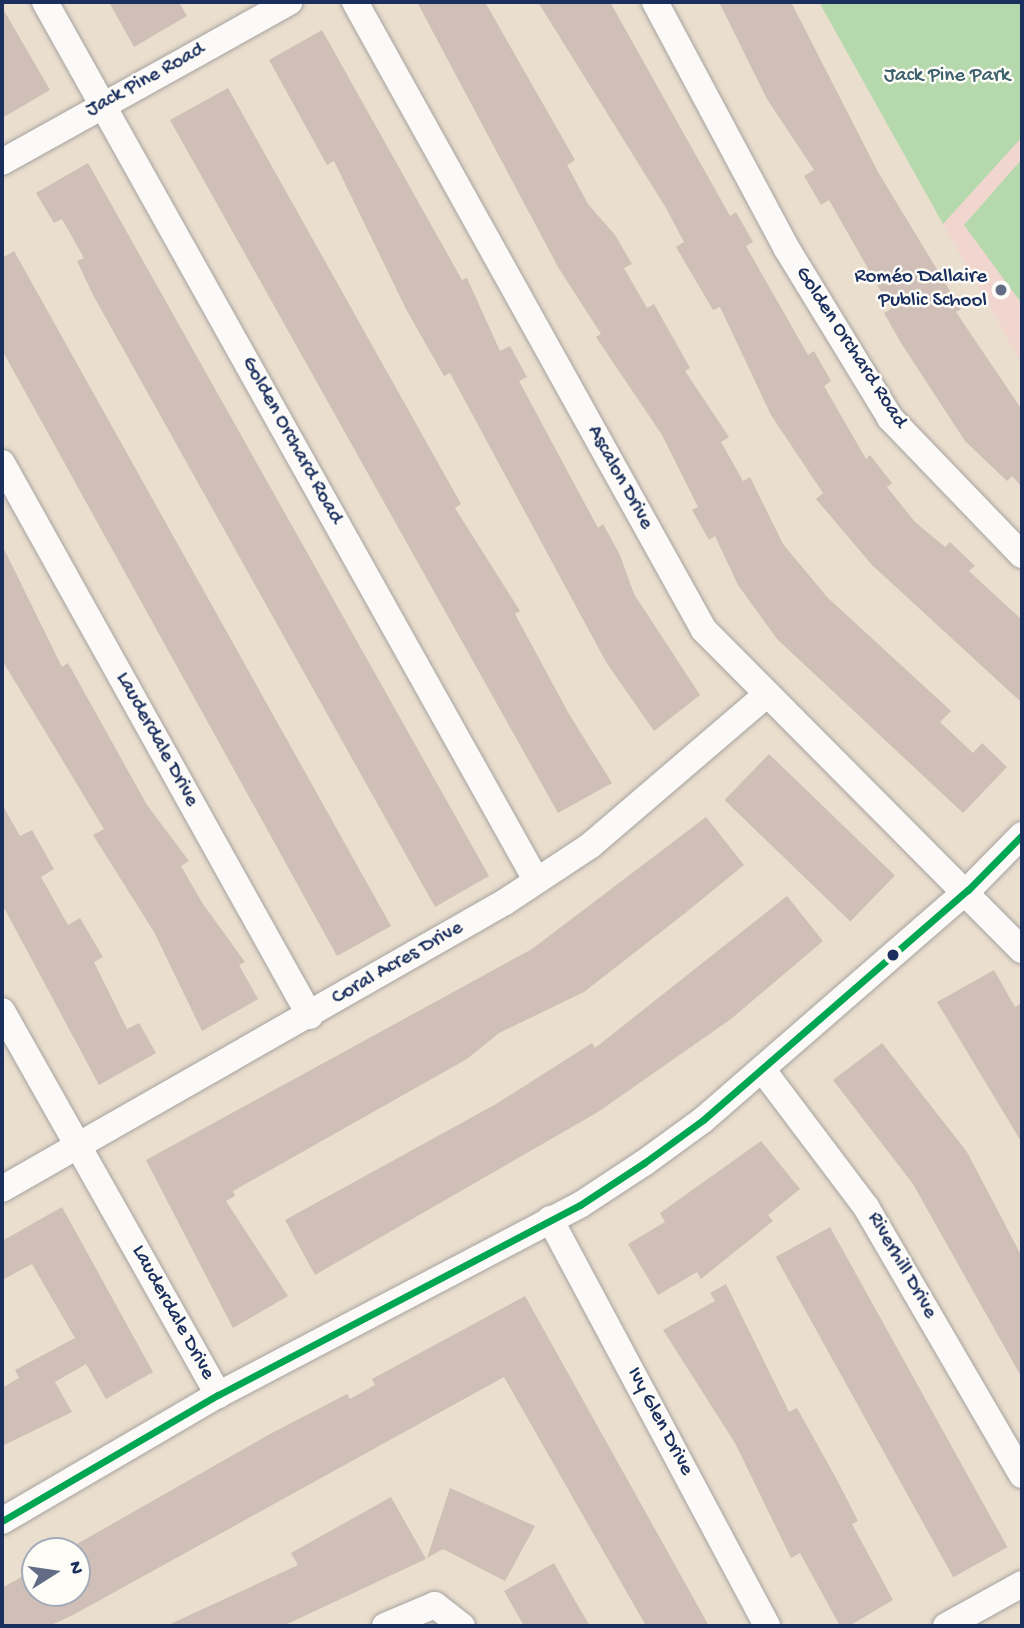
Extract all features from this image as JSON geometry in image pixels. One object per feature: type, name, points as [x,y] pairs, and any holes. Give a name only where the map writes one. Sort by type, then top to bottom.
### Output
[{"type":"street","name":"Golden Orchard Road","points":[[45,2],[536,880]]},
{"type":"street","name":"Jack Pine Road","points":[[2,162],[290,2]]},
{"type":"street","name":"Ascalon Drive","points":[[355,2],[704,630],[765,696],[968,890],[1022,950]]},
{"type":"street","name":"Golden Orchard Road","points":[[655,2],[787,249],[891,418],[1022,555]]},
{"type":"street","name":"Lauderdale Drive","points":[[2,463],[310,1016]]},
{"type":"street","name":"Coral Acres Drive","points":[[2,1189],[310,1016],[591,845],[765,696]]},
{"type":"street","points":[[2,1521],[218,1395],[550,1219],[643,1163],[762,1069],[968,890],[1022,835]]},
{"type":"street","name":"Lauderdale Drive","points":[[2,1011],[218,1395]]},
{"type":"street","name":"Riverhill Drive","points":[[762,1069],[866,1207],[1022,1475]]},
{"type":"street","name":"Ivy Glen Drive","points":[[550,1219],[767,1626]]},
{"type":"street","points":[[947,1626],[1022,1584]]},
{"type":"street","points":[[385,1626],[435,1605],[462,1626]]},
{"type":"shaded area","name":"Roméo Dallaire Public School","points":[[1022,137],[1022,364],[943,224]]},
{"type":"green space","name":"Jack Pine Park","points":[[819,2],[1022,2],[1022,137],[943,224]]},
{"type":"green space","points":[[1022,159],[1022,304],[964,225]]},
{"type":"building","points":[[109,2],[179,2],[187,16],[134,47]]},
{"type":"building","points":[[417,2],[485,2],[575,160],[567,165],[588,204],[615,235],[632,264],[624,268],[647,308],[654,304],[690,368],[685,371],[729,437],[721,442],[743,481],[750,477],[783,544],[827,597],[951,711],[940,722],[973,753],[982,743],[1007,767],[963,813],[777,639],[738,585],[715,536],[709,540],[692,510],[698,507],[662,435],[596,337],[601,334],[558,267]]},
{"type":"building","points":[[538,2],[610,2],[730,216],[736,212],[753,242],[746,246],[808,355],[814,351],[831,381],[824,386],[866,459],[870,455],[892,483],[887,487],[915,522],[945,547],[950,542],[975,566],[969,571],[1022,620],[1022,703],[872,565],[816,499],[823,493],[771,415],[720,307],[713,310],[676,247],[684,242],[666,208]]},
{"type":"building","points":[[719,2],[791,2],[878,172],[961,309],[956,312],[1022,410],[1022,487],[1012,476],[1007,481],[965,441],[901,343],[884,313],[891,309],[829,200],[821,205],[804,176],[814,170],[767,99]]},
{"type":"building","points":[[2,7],[50,90],[2,118]]},
{"type":"building","points":[[322,30],[462,280],[467,278],[500,351],[510,346],[527,377],[519,381],[598,528],[603,524],[620,555],[634,594],[700,695],[654,731],[606,662],[450,373],[444,376],[407,311],[334,161],[327,165],[269,60]]},
{"type":"building","points":[[228,88],[461,504],[455,508],[520,611],[515,614],[569,714],[612,783],[558,813],[170,120]]},
{"type":"building","points":[[88,163],[489,876],[435,907],[93,295],[77,261],[84,258],[62,219],[54,223],[36,193]]},
{"type":"building","points":[[14,251],[391,926],[337,956],[2,350],[2,258]]},
{"type":"building","points":[[2,545],[62,667],[68,663],[147,805],[189,861],[181,866],[203,904],[245,962],[239,965],[258,999],[202,1031],[154,932],[93,835],[104,829],[2,660]]},
{"type":"building","points":[[769,754],[895,876],[850,922],[725,800]]},
{"type":"building","points":[[2,804],[20,836],[32,830],[54,869],[41,877],[68,925],[80,918],[103,957],[94,962],[127,1029],[139,1023],[156,1053],[99,1085],[2,904]]},
{"type":"building","points":[[706,817],[744,865],[684,914],[584,992],[499,1033],[467,1059],[233,1191],[235,1196],[226,1201],[288,1296],[233,1328],[146,1160],[532,949]]},
{"type":"building","points":[[787,896],[823,941],[731,1019],[598,1112],[315,1275],[285,1220],[496,1104],[592,1043],[595,1048]]},
{"type":"building","points":[[994,970],[1015,1007],[1022,1003],[1022,1143],[937,1002]]},
{"type":"building","points":[[882,1043],[967,1152],[1022,1257],[1022,1378],[913,1184],[833,1080]]},
{"type":"building","points":[[761,1141],[800,1189],[768,1215],[773,1221],[701,1279],[697,1272],[658,1295],[628,1244],[665,1222],[660,1213]]},
{"type":"building","points":[[62,1207],[153,1372],[106,1399],[86,1364],[55,1382],[72,1412],[2,1446],[2,1388],[19,1378],[15,1370],[75,1338],[32,1264],[2,1280],[2,1241]]},
{"type":"building","points":[[830,1227],[1007,1547],[953,1577],[776,1257]]},
{"type":"building","points":[[726,1284],[789,1412],[797,1408],[837,1480],[858,1521],[852,1524],[893,1600],[849,1626],[840,1626],[800,1553],[791,1558],[735,1443],[663,1330],[715,1301],[710,1293]]},
{"type":"building","points":[[525,1296],[709,1626],[646,1626],[504,1377],[91,1605],[89,1537],[270,1434],[347,1394],[350,1399],[375,1385],[372,1379]]},
{"type":"building","points":[[450,1488],[535,1526],[505,1581],[443,1549],[427,1558]]},
{"type":"building","points":[[391,1497],[426,1559],[283,1626],[166,1626],[298,1565],[291,1553]]},
{"type":"building","points":[[554,1563],[590,1626],[524,1626],[504,1591]]},
{"type":"building","points":[[21,1577],[21,1607],[87,1607],[49,1626],[2,1626],[2,1588]]},
{"type":"transit line","points":[[2,1521],[218,1395],[580,1205],[644,1163],[703,1120],[968,890],[1022,835]]},
{"type":"place","name":"Roméo Dallaire Public School","points":[[1001,290]]}]
